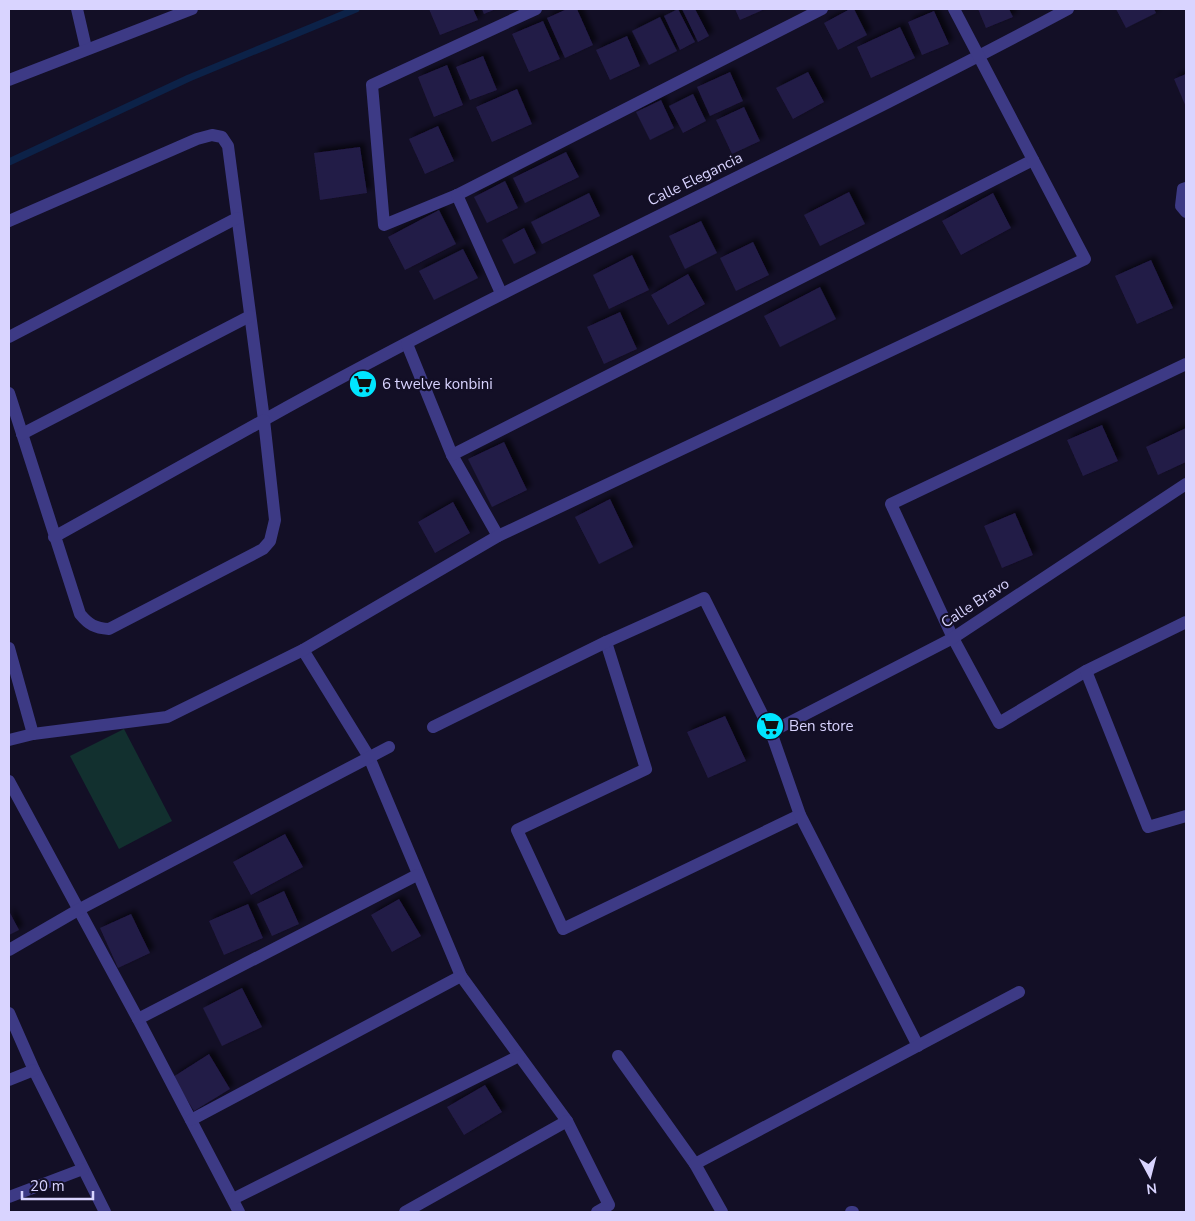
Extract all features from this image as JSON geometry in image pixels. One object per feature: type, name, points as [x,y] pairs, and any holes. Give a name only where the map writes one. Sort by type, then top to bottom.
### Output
[{"type":"street","points":[[78,9],[86,48]]},
{"type":"street","points":[[9,80],[86,48],[192,9]]},
{"type":"street","points":[[536,9],[372,86],[384,225],[457,195],[822,9]]},
{"type":"street","points":[[9,740],[33,734],[167,717],[303,650],[498,536],[1085,259],[954,9]]},
{"type":"street","name":"Calle Elegancia","points":[[54,537],[337,379],[407,344],[501,292],[979,57],[1068,9]]},
{"type":"street","points":[[9,221],[197,138],[212,135],[222,138],[228,146],[264,420],[275,520],[270,541],[263,549],[109,629],[97,628],[87,623],[80,614],[9,393]]},
{"type":"street","points":[[452,455],[1033,160]]},
{"type":"street","points":[[1186,188],[1183,189],[1181,206],[1186,212]]},
{"type":"street","points":[[457,195],[501,292]]},
{"type":"street","points":[[9,337],[237,218]]},
{"type":"street","points":[[22,434],[250,316]]},
{"type":"street","points":[[407,344],[452,455],[498,536]]},
{"type":"street","points":[[1186,364],[891,504],[953,638],[999,723],[1086,671],[1186,622]]},
{"type":"street","name":"Calle Bravo","points":[[771,732],[953,638],[1186,484]]},
{"type":"street","points":[[433,727],[606,642],[704,598],[771,732],[800,815],[918,1046]]},
{"type":"street","points":[[606,642],[646,769],[517,830],[563,929],[800,815]]},
{"type":"street","points":[[9,648],[33,734]]},
{"type":"street","points":[[303,650],[369,757],[461,976],[567,1121],[609,1205],[597,1212]]},
{"type":"street","points":[[1086,671],[1148,827],[1186,816]]},
{"type":"street","points":[[9,950],[78,910],[388,747]]},
{"type":"street","points":[[9,781],[138,1019],[239,1212]]},
{"type":"street","points":[[138,1019],[417,875]]},
{"type":"street","points":[[191,1120],[461,976]]},
{"type":"street","points":[[695,1164],[1019,992]]},
{"type":"street","points":[[9,1013],[34,1070],[105,1212]]},
{"type":"street","points":[[233,1199],[519,1056]]},
{"type":"street","points":[[618,1056],[695,1164],[722,1212]]},
{"type":"street","points":[[9,1080],[34,1070]]},
{"type":"street","points":[[405,1212],[567,1121]]},
{"type":"street","points":[[9,1197],[83,1169]]},
{"type":"green space","points":[[124,729],[172,821],[119,849],[70,756]]},
{"type":"building","points":[[429,9],[473,9],[478,20],[440,35]]},
{"type":"building","points":[[482,9],[496,9],[484,14]]},
{"type":"building","points":[[567,9],[577,9],[593,45],[565,58],[547,18]]},
{"type":"building","points":[[678,9],[695,42],[680,50],[664,16]]},
{"type":"building","points":[[682,9],[695,9],[709,36],[698,42]]},
{"type":"building","points":[[735,9],[765,9],[740,20]]},
{"type":"building","points":[[850,9],[854,9],[867,35],[838,50],[824,23]]},
{"type":"building","points":[[978,9],[1009,9],[1013,17],[986,28]]},
{"type":"building","points":[[1116,9],[1154,9],[1156,13],[1126,28]]},
{"type":"building","points":[[934,11],[949,44],[922,55],[908,22]]},
{"type":"building","points":[[660,17],[677,51],[649,65],[632,31]]},
{"type":"building","points":[[543,21],[560,59],[529,72],[512,34]]},
{"type":"building","points":[[900,27],[915,58],[871,78],[857,47]]},
{"type":"building","points":[[627,36],[640,66],[610,80],[596,50]]},
{"type":"building","points":[[483,56],[497,90],[470,100],[456,67]]},
{"type":"building","points":[[447,65],[463,105],[434,117],[418,77]]},
{"type":"building","points":[[730,72],[743,101],[710,116],[697,87]]},
{"type":"building","points":[[808,72],[824,102],[793,119],[776,88]]},
{"type":"building","points":[[1186,74],[1186,107],[1174,79]]},
{"type":"building","points":[[517,89],[532,124],[492,142],[476,107]]},
{"type":"building","points":[[693,94],[706,121],[683,133],[669,106]]},
{"type":"building","points":[[661,100],[674,128],[650,140],[636,112]]},
{"type":"building","points":[[744,107],[760,141],[732,154],[716,120]]},
{"type":"building","points":[[438,126],[454,161],[425,174],[409,139]]},
{"type":"building","points":[[360,147],[367,193],[320,200],[314,153]]},
{"type":"building","points":[[566,152],[579,177],[525,203],[513,178]]},
{"type":"building","points":[[505,181],[518,208],[487,223],[474,197]]},
{"type":"building","points":[[849,192],[865,224],[820,246],[804,215]]},
{"type":"building","points":[[589,193],[600,216],[542,244],[531,222]]},
{"type":"building","points":[[993,193],[1011,228],[961,255],[942,221]]},
{"type":"building","points":[[439,210],[456,244],[405,270],[388,237]]},
{"type":"building","points":[[701,221],[717,253],[685,269],[669,236]]},
{"type":"building","points":[[524,228],[536,253],[514,264],[502,240]]},
{"type":"building","points":[[753,242],[769,275],[736,291],[720,258]]},
{"type":"building","points":[[463,249],[478,278],[434,300],[419,271]]},
{"type":"building","points":[[632,255],[649,290],[609,309],[593,275]]},
{"type":"building","points":[[1151,260],[1173,308],[1137,324],[1115,276]]},
{"type":"building","points":[[688,274],[705,304],[668,325],[651,295]]},
{"type":"building","points":[[820,287],[836,319],[780,347],[764,316]]},
{"type":"building","points":[[620,312],[637,349],[604,364],[587,327]]},
{"type":"building","points":[[1102,425],[1118,461],[1083,476],[1067,440]]},
{"type":"building","points":[[1186,428],[1186,462],[1158,475],[1146,447]]},
{"type":"building","points":[[504,442],[527,490],[492,507],[468,459]]},
{"type":"building","points":[[610,499],[633,547],[599,564],[575,517]]},
{"type":"building","points":[[453,502],[470,533],[435,553],[418,522]]},
{"type":"building","points":[[1015,513],[1033,555],[1002,568],[984,526]]},
{"type":"building","points":[[725,716],[746,761],[708,778],[687,732]]},
{"type":"building","points":[[285,834],[303,867],[251,895],[233,862]]},
{"type":"building","points":[[284,891],[299,924],[272,936],[257,904]]},
{"type":"building","points":[[399,899],[421,936],[392,952],[371,915]]},
{"type":"building","points":[[248,904],[263,938],[224,955],[209,921]]},
{"type":"building","points":[[9,911],[19,930],[9,935]]},
{"type":"building","points":[[131,914],[150,953],[118,968],[100,928]]},
{"type":"building","points":[[242,988],[262,1027],[222,1046],[203,1008]]},
{"type":"building","points":[[209,1054],[230,1089],[194,1111],[173,1077]]},
{"type":"building","points":[[485,1085],[502,1112],[464,1135],[447,1107]]},
{"type":"waterway","points":[[9,162],[189,78],[356,9]]},
{"type":"place","name":"6 twelve konbini","points":[[363,384]]},
{"type":"place","name":"Ben store","points":[[770,726]]}]
